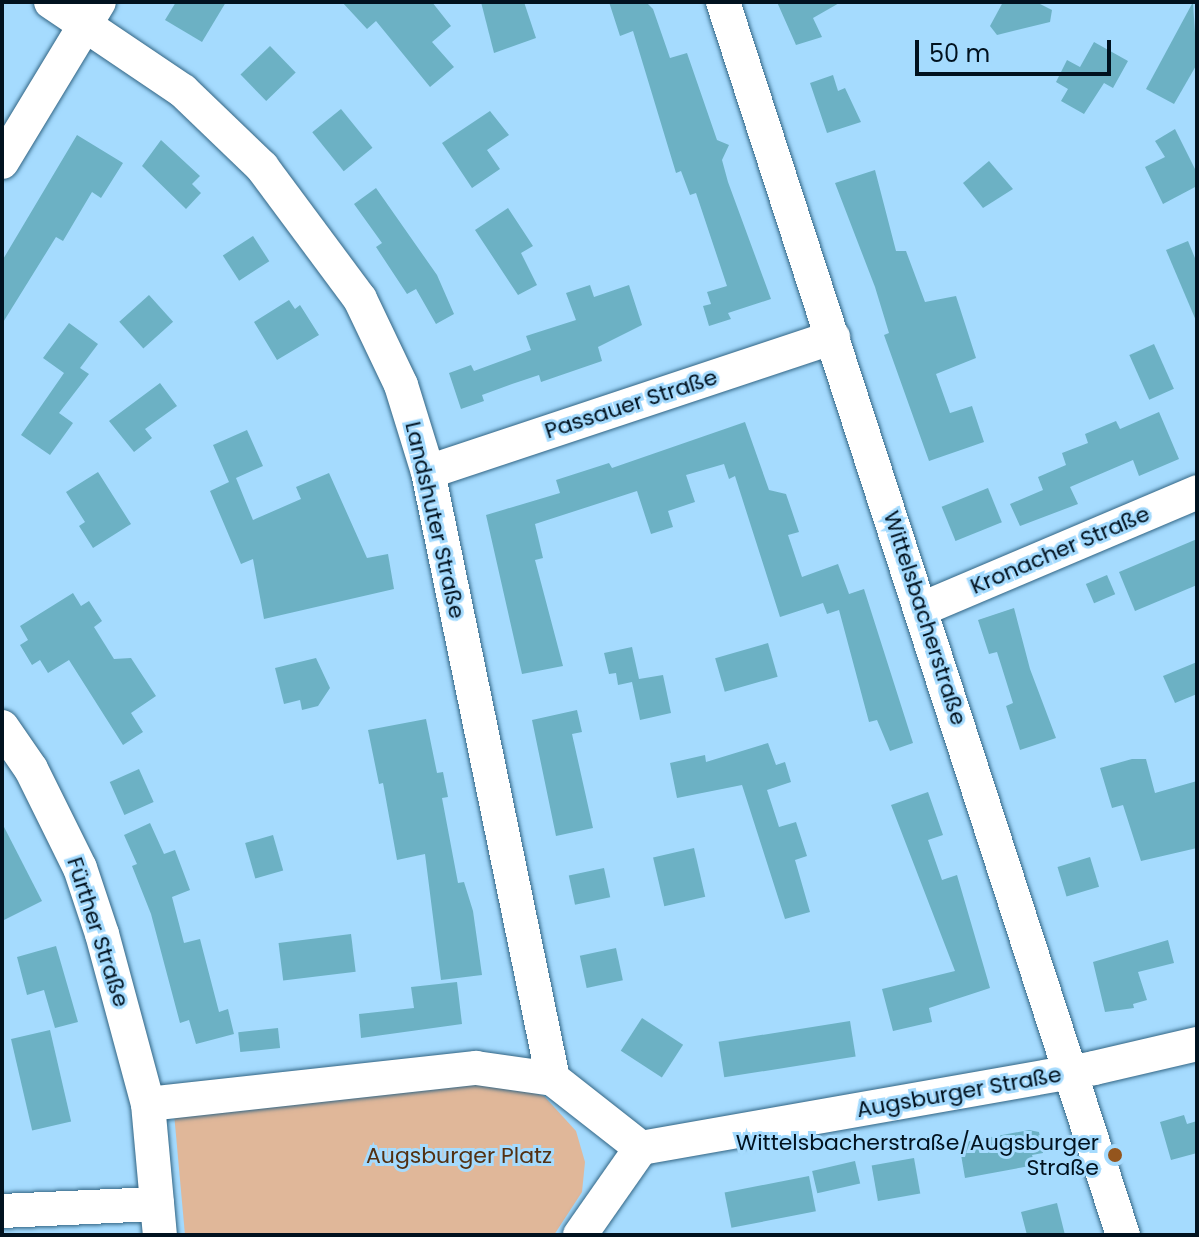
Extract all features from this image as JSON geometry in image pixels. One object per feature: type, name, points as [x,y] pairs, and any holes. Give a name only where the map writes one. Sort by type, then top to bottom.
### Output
[{"type":"street","name":"Landshuter Straße","points":[[51,2],[92,13],[183,91],[262,167],[309,224],[360,299],[401,385],[428,472],[553,1079]]},
{"type":"street","name":"Wittelsbacherstraße","points":[[723,2],[1073,1072],[1123,1235]]},
{"type":"street","points":[[2,162],[92,13]]},
{"type":"street","name":"Passauer Straße","points":[[428,472],[833,337]]},
{"type":"street","name":"Kronacher Straße","points":[[922,609],[1197,492]]},
{"type":"street","name":"Fürther Straße","points":[[2,727],[31,769],[80,868],[122,1001],[148,1104]]},
{"type":"street","name":"Augsburger Straße","points":[[641,1148],[1073,1072],[1197,1044]]},
{"type":"street","points":[[2,1211],[158,1220],[148,1104],[476,1068],[553,1079],[641,1148],[580,1235]]},
{"type":"green space","name":"Augsburger Platz","points":[[475,1075],[544,1096],[576,1131],[585,1162],[582,1192],[554,1235],[185,1235],[174,1113]]},
{"type":"building","points":[[176,2],[226,2],[202,42],[165,20]]},
{"type":"building","points":[[342,2],[432,2],[451,26],[432,42],[454,67],[430,87],[376,21],[367,29]]},
{"type":"building","points":[[481,2],[524,2],[536,38],[494,53]]},
{"type":"building","points":[[609,2],[646,2],[653,9],[670,58],[687,53],[717,140],[729,145],[722,160],[728,182],[771,299],[728,313],[731,319],[709,326],[703,306],[711,304],[707,292],[727,286],[696,193],[690,195],[681,171],[676,173],[633,31],[620,36]]},
{"type":"building","points":[[777,2],[841,2],[813,18],[822,37],[796,45]]},
{"type":"building","points":[[1003,2],[1036,2],[1052,10],[1050,22],[997,35],[990,26]]},
{"type":"building","points":[[1193,2],[1197,64],[1174,104],[1146,89]]},
{"type":"building","points":[[1094,42],[1128,61],[1113,88],[1104,83],[1084,114],[1061,101],[1068,89],[1056,82],[1067,60],[1080,67]]},
{"type":"building","points":[[270,46],[296,73],[266,101],[241,74]]},
{"type":"building","points":[[833,75],[838,91],[845,88],[861,122],[827,133],[810,83]]},
{"type":"building","points":[[341,109],[372,148],[344,171],[312,132]]},
{"type":"building","points":[[490,111],[509,135],[487,150],[500,169],[472,188],[442,143]]},
{"type":"building","points":[[1175,129],[1197,173],[1197,186],[1163,204],[1145,167],[1165,157],[1155,141]]},
{"type":"building","points":[[77,135],[123,163],[101,198],[92,192],[63,241],[56,237],[2,324],[2,261]]},
{"type":"building","points":[[161,140],[200,176],[192,184],[201,193],[186,209],[142,166]]},
{"type":"building","points":[[989,161],[1013,189],[983,208],[963,183]]},
{"type":"building","points":[[875,170],[896,251],[906,251],[925,302],[956,296],[976,358],[936,374],[950,413],[972,406],[984,442],[929,461],[884,335],[889,333],[875,287],[835,183]]},
{"type":"building","points":[[376,188],[437,275],[454,314],[436,324],[416,289],[407,294],[376,247],[382,243],[354,204]]},
{"type":"building","points":[[508,208],[533,246],[521,253],[537,285],[518,295],[475,230]]},
{"type":"building","points":[[253,236],[269,261],[239,281],[223,256]]},
{"type":"building","points":[[1188,241],[1197,263],[1197,323],[1166,250]]},
{"type":"building","points":[[590,285],[594,297],[629,285],[642,325],[598,347],[602,361],[541,382],[539,375],[512,384],[482,395],[484,401],[461,409],[449,373],[471,365],[474,371],[531,350],[526,336],[576,320],[566,293]]},
{"type":"building","points":[[149,295],[173,322],[143,349],[119,322]]},
{"type":"building","points":[[289,300],[295,309],[300,305],[319,335],[277,360],[254,322]]},
{"type":"building","points":[[69,323],[98,344],[80,368],[89,374],[59,413],[73,423],[50,455],[21,435],[64,373],[43,358]]},
{"type":"building","points":[[1154,344],[1174,389],[1149,400],[1129,355]]},
{"type":"building","points":[[160,383],[177,406],[145,429],[152,438],[134,452],[109,421]]},
{"type":"building","points":[[1159,412],[1179,459],[1139,476],[1133,460],[1070,487],[1078,504],[1020,526],[1010,504],[1043,490],[1038,477],[1066,465],[1062,453],[1088,443],[1085,434],[1116,421],[1120,429]]},
{"type":"building","points":[[745,422],[769,490],[786,494],[799,532],[788,535],[802,577],[838,564],[849,594],[864,589],[913,743],[890,751],[877,720],[869,722],[839,610],[827,614],[823,603],[780,617],[735,476],[729,479],[724,464],[686,475],[695,502],[668,511],[673,527],[651,534],[637,491],[535,524],[543,558],[535,560],[563,666],[522,674],[486,515],[560,493],[556,480],[609,463],[612,468]]},
{"type":"building","points":[[247,430],[263,466],[236,478],[253,520],[301,499],[296,487],[329,473],[367,558],[388,554],[394,589],[264,619],[253,559],[241,564],[210,491],[229,482],[213,445]]},
{"type":"building","points":[[98,472],[131,524],[93,548],[79,526],[85,522],[66,492]]},
{"type":"building","points":[[988,488],[1002,522],[956,541],[942,507]]},
{"type":"building","points":[[1197,539],[1197,585],[1135,611],[1119,572]]},
{"type":"building","points":[[1107,575],[1115,594],[1094,603],[1086,584]]},
{"type":"building","points":[[73,593],[81,606],[89,601],[102,621],[94,627],[114,659],[131,658],[156,696],[131,713],[143,732],[123,745],[69,660],[48,673],[40,660],[32,665],[20,645],[28,640],[20,626]]},
{"type":"building","points":[[1014,608],[1030,669],[1056,738],[1020,750],[1006,706],[1013,703],[997,652],[989,654],[978,620]]},
{"type":"building","points":[[768,643],[778,677],[725,692],[715,658]]},
{"type":"building","points":[[632,647],[639,679],[663,675],[671,713],[640,720],[632,682],[618,685],[616,673],[609,674],[604,653]]},
{"type":"building","points":[[316,658],[330,688],[318,706],[302,710],[300,700],[284,704],[275,668]]},
{"type":"building","points":[[1197,662],[1197,694],[1175,703],[1163,676]]},
{"type":"building","points":[[577,710],[582,732],[572,734],[593,828],[556,836],[532,720]]},
{"type":"building","points":[[426,719],[437,773],[443,772],[448,797],[442,798],[458,883],[464,882],[473,911],[482,975],[441,980],[425,854],[397,860],[383,783],[379,784],[368,730]]},
{"type":"building","points":[[768,743],[776,765],[785,762],[791,782],[767,790],[779,827],[796,822],[807,856],[795,860],[810,912],[785,919],[742,785],[677,798],[670,763],[705,755],[706,762]]},
{"type":"building","points":[[1132,759],[1146,759],[1155,793],[1197,781],[1197,848],[1141,861],[1123,805],[1112,808],[1100,768]]},
{"type":"building","points":[[139,769],[154,802],[124,815],[110,782]]},
{"type":"building","points":[[928,792],[943,835],[928,840],[942,880],[957,875],[990,988],[929,1008],[932,1022],[893,1031],[882,989],[955,971],[891,805]]},
{"type":"building","points":[[2,823],[42,901],[2,921]]},
{"type":"building","points":[[150,823],[164,854],[175,850],[190,890],[172,897],[184,943],[200,939],[219,1012],[228,1009],[234,1034],[196,1044],[189,1020],[180,1023],[151,914],[132,866],[137,864],[124,835]]},
{"type":"building","points":[[273,835],[283,871],[255,879],[245,843]]},
{"type":"building","points":[[694,848],[705,897],[664,906],[653,857]]},
{"type":"building","points":[[1090,857],[1099,887],[1067,897],[1057,867]]},
{"type":"building","points":[[604,868],[610,897],[575,905],[569,875]]},
{"type":"building","points":[[351,934],[356,972],[283,981],[279,943]]},
{"type":"building","points":[[1168,940],[1174,963],[1138,972],[1147,1000],[1133,1004],[1134,1008],[1105,1012],[1093,962]]},
{"type":"building","points":[[56,946],[78,1022],[55,1028],[44,990],[27,995],[17,957]]},
{"type":"building","points":[[616,948],[623,980],[587,988],[580,956]]},
{"type":"building","points":[[457,982],[462,1024],[361,1038],[359,1014],[414,1008],[411,987]]},
{"type":"building","points":[[642,1018],[683,1045],[662,1077],[621,1051]]},
{"type":"building","points":[[850,1021],[856,1057],[724,1077],[719,1042]]},
{"type":"building","points":[[278,1028],[280,1048],[240,1052],[238,1032]]},
{"type":"building","points":[[50,1030],[71,1122],[32,1131],[11,1039]]},
{"type":"building","points":[[1184,1115],[1187,1124],[1197,1121],[1197,1153],[1171,1160],[1160,1122]]},
{"type":"building","points":[[1029,1130],[1039,1132],[1043,1153],[1032,1155],[1035,1165],[965,1178],[959,1143]]},
{"type":"building","points":[[914,1158],[920,1193],[878,1201],[872,1165]]},
{"type":"building","points":[[855,1161],[860,1183],[817,1193],[812,1171]]},
{"type":"building","points":[[809,1176],[816,1211],[731,1228],[725,1192]]},
{"type":"building","points":[[1057,1203],[1065,1235],[1027,1235],[1021,1212]]},
{"type":"place","name":"Wittelsbacherstraße/Augsburger Straße","points":[[1115,1155]]}]
